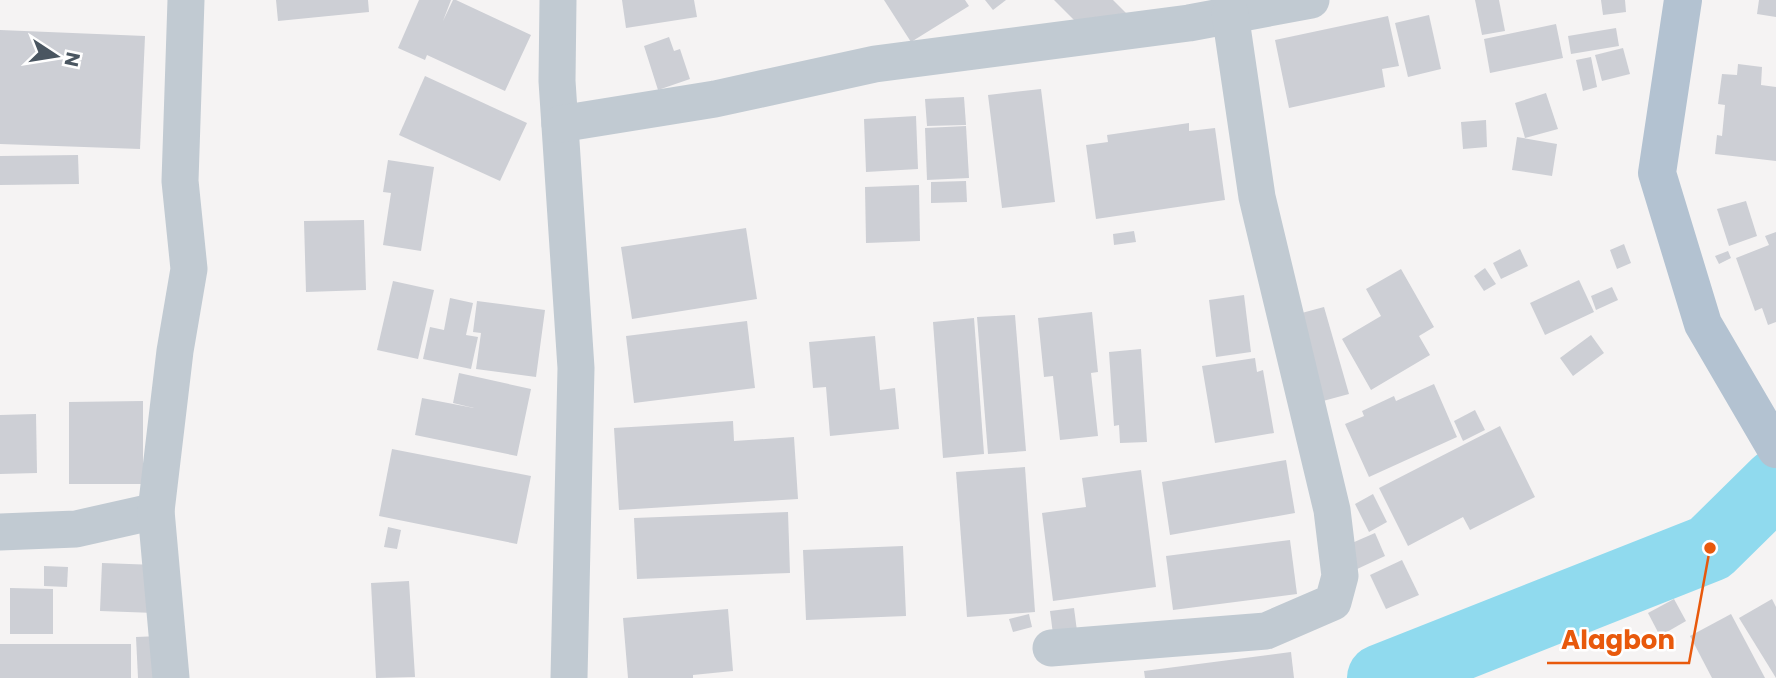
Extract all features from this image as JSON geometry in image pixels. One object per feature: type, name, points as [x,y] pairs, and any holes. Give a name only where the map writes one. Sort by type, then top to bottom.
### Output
[{"type":"main road","points":[[1683,0],[1657,173],[1703,324],[1776,449]]},
{"type":"street","points":[[171,678],[156,511],[175,351],[189,269],[180,181],[186,0]]},
{"type":"street","points":[[558,0],[557,81],[576,368],[569,678]]},
{"type":"street","points":[[1162,0],[1189,23]]},
{"type":"street","points":[[561,124],[715,99],[875,64],[1189,23],[1230,13],[1311,0]]},
{"type":"street","points":[[1051,648],[1266,631],[1333,602],[1340,576],[1332,510],[1257,197],[1230,13]]},
{"type":"street","points":[[0,531],[76,529],[156,511]]},
{"type":"building","points":[[276,0],[368,0],[369,12],[278,21]]},
{"type":"building","points":[[419,0],[451,0],[443,21],[453,0],[456,0],[531,35],[505,91],[427,55],[425,60],[398,48]]},
{"type":"building","points":[[622,0],[694,0],[697,17],[626,28]]},
{"type":"building","points":[[884,0],[965,0],[969,6],[911,42]]},
{"type":"building","points":[[985,0],[1006,0],[993,10]]},
{"type":"building","points":[[1054,0],[1113,0],[1137,24],[1087,33]]},
{"type":"building","points":[[1475,0],[1499,0],[1505,31],[1482,35]]},
{"type":"building","points":[[1601,0],[1625,0],[1626,12],[1603,15]]},
{"type":"building","points":[[1759,0],[1776,0],[1776,17],[1757,14]]},
{"type":"building","points":[[1429,15],[1441,69],[1408,77],[1395,23]]},
{"type":"building","points":[[1388,16],[1399,66],[1382,69],[1385,87],[1289,108],[1275,40]]},
{"type":"building","points":[[1556,24],[1563,58],[1490,73],[1484,39]]},
{"type":"building","points":[[1616,28],[1619,46],[1571,54],[1568,36]]},
{"type":"building","points":[[0,30],[145,36],[140,149],[0,144]]},
{"type":"building","points":[[669,37],[674,51],[680,49],[690,79],[658,90],[644,46]]},
{"type":"building","points":[[1623,48],[1630,74],[1602,81],[1595,55]]},
{"type":"building","points":[[1591,57],[1597,87],[1583,91],[1576,60]]},
{"type":"building","points":[[1738,64],[1762,67],[1761,85],[1776,87],[1776,161],[1715,154],[1717,135],[1722,136],[1725,105],[1718,104],[1722,74],[1737,75]]},
{"type":"building","points":[[425,76],[527,123],[500,181],[399,135]]},
{"type":"building","points":[[1041,89],[1055,202],[1002,208],[988,95]]},
{"type":"building","points":[[1546,93],[1558,129],[1525,138],[1515,103]]},
{"type":"building","points":[[964,97],[966,125],[927,126],[925,99]]},
{"type":"building","points":[[916,116],[918,169],[866,172],[864,119]]},
{"type":"building","points":[[1486,120],[1487,147],[1463,149],[1461,122]]},
{"type":"building","points":[[1189,123],[1189,131],[1215,128],[1225,200],[1096,219],[1086,145],[1108,142],[1107,135]]},
{"type":"building","points":[[966,126],[969,178],[927,180],[925,128]]},
{"type":"building","points":[[1517,137],[1557,144],[1552,176],[1512,170]]},
{"type":"building","points":[[78,155],[79,184],[0,185],[0,156]]},
{"type":"building","points":[[388,160],[434,167],[421,251],[383,245],[391,193],[383,192]]},
{"type":"building","points":[[966,181],[967,202],[931,203],[931,182]]},
{"type":"building","points":[[919,185],[920,241],[866,243],[865,187]]},
{"type":"building","points":[[1746,201],[1757,236],[1729,246],[1717,209]]},
{"type":"building","points":[[364,220],[366,290],[306,292],[304,221]]},
{"type":"building","points":[[746,228],[757,299],[632,319],[621,247]]},
{"type":"building","points":[[1134,231],[1136,242],[1114,245],[1113,234]]},
{"type":"building","points":[[1776,232],[1776,322],[1768,325],[1762,308],[1755,311],[1736,258],[1769,245],[1765,236]]},
{"type":"building","points":[[1624,244],[1631,263],[1617,269],[1610,250]]},
{"type":"building","points":[[1520,249],[1528,266],[1501,279],[1493,263]]},
{"type":"building","points":[[1728,251],[1731,258],[1719,264],[1715,256]]},
{"type":"building","points":[[1485,268],[1496,284],[1484,291],[1474,276]]},
{"type":"building","points":[[1401,269],[1434,327],[1419,336],[1430,355],[1371,390],[1342,339],[1381,316],[1366,289]]},
{"type":"building","points":[[1579,280],[1594,312],[1545,335],[1530,303]]},
{"type":"building","points":[[393,281],[434,290],[418,359],[377,350]]},
{"type":"building","points":[[1612,287],[1618,300],[1596,310],[1591,296]]},
{"type":"building","points":[[1244,295],[1251,352],[1216,357],[1209,300]]},
{"type":"building","points":[[450,298],[473,303],[466,335],[478,337],[471,369],[423,359],[430,327],[444,330]]},
{"type":"building","points":[[477,301],[545,310],[536,377],[476,369],[481,333],[473,332]]},
{"type":"building","points":[[1324,307],[1349,394],[1323,401],[1298,314]]},
{"type":"building","points":[[1092,312],[1098,372],[1091,373],[1098,436],[1060,440],[1053,376],[1044,377],[1038,318]]},
{"type":"building","points":[[1015,315],[1026,451],[988,454],[977,317]]},
{"type":"building","points":[[974,318],[984,454],[943,458],[933,322]]},
{"type":"building","points":[[747,321],[755,388],[634,403],[626,336]]},
{"type":"building","points":[[1591,335],[1604,353],[1573,376],[1560,358]]},
{"type":"building","points":[[875,336],[880,390],[895,388],[899,429],[830,436],[826,387],[813,388],[809,342]]},
{"type":"building","points":[[1141,349],[1147,442],[1120,443],[1119,425],[1114,426],[1109,352]]},
{"type":"building","points":[[1255,358],[1257,372],[1263,370],[1274,433],[1215,443],[1202,366]]},
{"type":"building","points":[[459,373],[531,389],[517,456],[415,435],[422,398],[474,408],[453,403]]},
{"type":"building","points":[[1434,384],[1457,437],[1369,477],[1345,424],[1364,416],[1362,411],[1394,396],[1396,401]]},
{"type":"building","points":[[143,401],[143,484],[69,484],[69,402]]},
{"type":"building","points":[[1475,410],[1485,430],[1463,441],[1454,421]]},
{"type":"building","points":[[36,414],[37,473],[0,474],[0,415]]},
{"type":"building","points":[[733,421],[734,441],[794,437],[798,499],[619,510],[614,428]]},
{"type":"building","points":[[1500,426],[1535,497],[1470,530],[1463,517],[1408,546],[1379,488]]},
{"type":"building","points":[[392,449],[531,476],[517,544],[379,516]]},
{"type":"building","points":[[1286,460],[1295,513],[1170,535],[1162,482]]},
{"type":"building","points":[[1025,467],[1035,612],[967,617],[956,472]]},
{"type":"building","points":[[1141,470],[1156,587],[1053,601],[1042,513],[1086,507],[1082,478]]},
{"type":"building","points":[[1373,494],[1387,522],[1369,532],[1355,504]]},
{"type":"building","points":[[788,512],[790,573],[637,579],[634,518]]},
{"type":"building","points":[[388,527],[401,530],[397,549],[384,547]]},
{"type":"building","points":[[1375,533],[1385,556],[1355,570],[1345,546]]},
{"type":"building","points":[[1290,540],[1297,594],[1173,610],[1166,556]]},
{"type":"building","points":[[903,546],[906,616],[806,620],[803,550]]},
{"type":"building","points":[[1402,560],[1419,595],[1386,609],[1370,575]]},
{"type":"building","points":[[102,563],[156,565],[155,613],[100,611]]},
{"type":"building","points":[[44,566],[68,567],[67,587],[44,586]]},
{"type":"building","points":[[409,581],[415,677],[376,678],[371,583]]},
{"type":"building","points":[[10,588],[53,589],[53,634],[10,634]]},
{"type":"building","points":[[1674,599],[1686,621],[1660,636],[1648,613]]},
{"type":"building","points":[[1772,599],[1776,607],[1776,678],[1739,618]]},
{"type":"building","points":[[1074,608],[1077,631],[1053,634],[1050,611]]},
{"type":"building","points":[[728,609],[733,671],[693,675],[693,678],[628,678],[623,618]]},
{"type":"building","points":[[1029,614],[1032,627],[1013,632],[1009,619]]},
{"type":"building","points":[[1731,614],[1765,678],[1712,678],[1690,636]]},
{"type":"building","points":[[160,636],[162,678],[138,678],[136,637]]},
{"type":"building","points":[[0,644],[131,644],[131,678],[0,678]]},
{"type":"building","points":[[1291,652],[1294,678],[1145,678],[1144,671]]},
{"type":"waterway","points":[[1381,678],[1710,548],[1776,483]]},
{"type":"place","name":"Alagbon","points":[[1710,548]]}]
